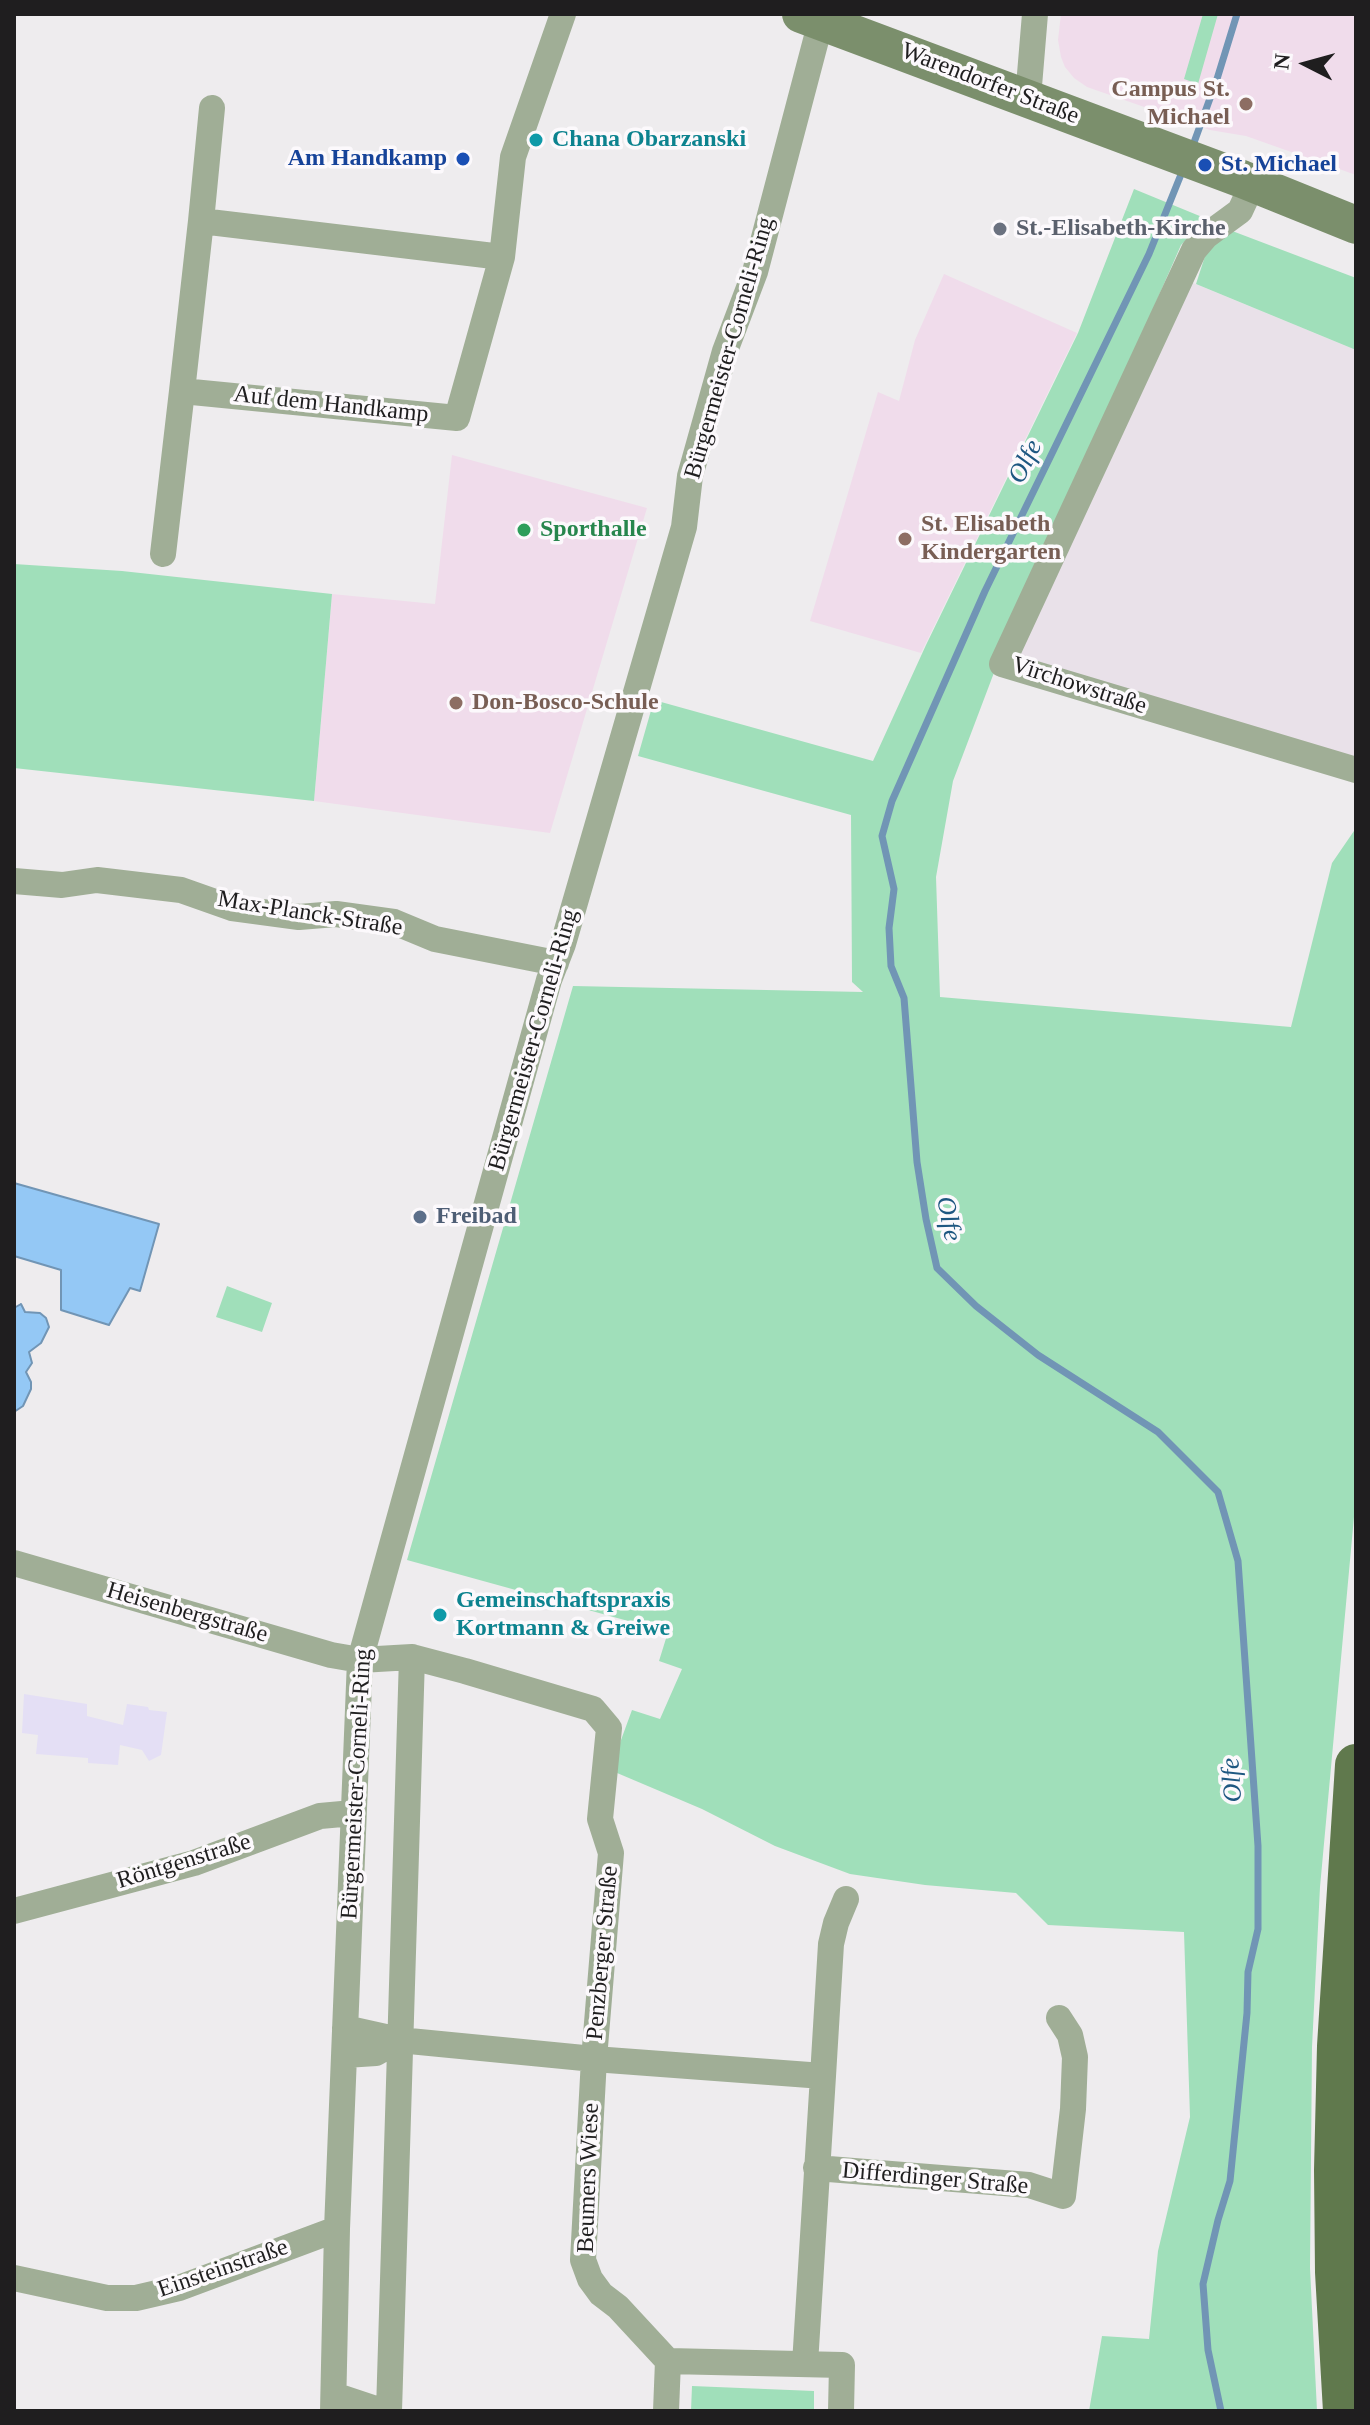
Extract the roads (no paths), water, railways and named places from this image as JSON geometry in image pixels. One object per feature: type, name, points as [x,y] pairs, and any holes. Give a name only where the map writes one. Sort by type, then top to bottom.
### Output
[{"type":"main road","name":"Warendorfer Straße","points":[[811,18],[1253,183],[1356,225]]},
{"type":"main road","points":[[1344,2411],[1336,2272],[1335,2170],[1338,2046],[1356,1765]]},
{"type":"street","name":"Auf dem Handkamp","points":[[182,391],[457,418],[502,257],[513,157],[563,14]]},
{"type":"street","points":[[1028,98],[1035,14]]},
{"type":"street","name":"Bürgermeister-Corneli-Ring","points":[[334,2403],[337,2229],[360,1660],[549,980],[563,944],[684,527],[690,476],[725,351],[755,272],[811,18]]},
{"type":"street","points":[[163,554],[212,108]]},
{"type":"street","name":"Virchowstraße","points":[[1253,183],[1240,211],[1206,236],[1194,250],[1002,664],[1356,770]]},
{"type":"street","points":[[201,221],[502,257]]},
{"type":"street","name":"Max-Planck-Straße","points":[[14,881],[62,885],[97,880],[181,890],[232,908],[299,917],[336,914],[394,922],[435,939],[556,963]]},
{"type":"street","name":"Heisenbergstraße","points":[[14,1563],[331,1655],[360,1660]]},
{"type":"street","name":"Penzberger Straße","points":[[369,1622],[412,1657]]},
{"type":"street","name":"Bürgermeister-Corneli-Ring","points":[[389,2411],[412,1657]]},
{"type":"street","name":"Penzberger Straße","points":[[360,1660],[412,1657],[593,1709],[609,1728],[600,1819],[611,1853],[594,2059]]},
{"type":"street","name":"Röntgenstraße","points":[[14,1911],[194,1863],[320,1816],[353,1813]]},
{"type":"street","name":"Differdinger Straße","points":[[805,2364],[831,1944],[846,1899]]},
{"type":"street","name":"Differdinger Straße","points":[[816,2168],[1029,2185],[1063,2196],[1073,2109],[1075,2057],[1070,2035],[1059,2018]]},
{"type":"street","points":[[345,2028],[399,2040],[594,2059],[823,2076]]},
{"type":"street","points":[[345,2055],[376,2053],[399,2040]]},
{"type":"street","name":"Beumers Wiese","points":[[594,2059],[583,2260],[590,2279],[601,2294],[618,2307],[668,2361]]},
{"type":"street","name":"Einsteinstraße","points":[[14,2278],[107,2298],[136,2298],[179,2288],[337,2229]]},
{"type":"street","points":[[666,2411],[668,2361],[842,2365],[841,2411]]},
{"type":"street","points":[[334,2403],[382,2411]]},
{"type":"water","points":[[14,1183],[159,1224],[140,1291],[130,1288],[109,1325],[61,1310],[61,1270],[14,1256]]},
{"type":"water","points":[[21,1304],[25,1312],[40,1313],[49,1327],[41,1343],[29,1352],[32,1363],[26,1372],[31,1389],[23,1406],[14,1412],[14,1308]]},
{"type":"waterway","name":"Olfe","points":[[1192,148],[1237,14]]},
{"type":"waterway","name":"Olfe","points":[[1184,167],[1149,254],[985,591],[892,801],[882,836],[894,889],[889,928],[891,966],[904,998],[917,1162],[937,1268],[976,1306],[1038,1355],[1158,1432],[1218,1492],[1238,1561],[1258,1846],[1258,1929],[1248,1972],[1247,2013],[1230,2181],[1203,2284],[1208,2350],[1221,2411]]},
{"type":"place","name":"Campus St. Michael","points":[[1246,104]]},
{"type":"place","name":"Chana Obarzanski","points":[[536,140]]},
{"type":"place","name":"Am Handkamp","points":[[463,159]]},
{"type":"place","name":"St. Michael","points":[[1205,165]]},
{"type":"place","name":"St.-Elisabeth-Kirche","points":[[1000,229]]},
{"type":"place","name":"Sporthalle","points":[[524,530]]},
{"type":"place","name":"St. Elisabeth Kindergarten","points":[[905,539]]},
{"type":"place","name":"Don-Bosco-Schule","points":[[456,703]]},
{"type":"place","name":"Freibad","points":[[420,1217]]},
{"type":"place","name":"Gemeinschaftspraxis Kortmann & Greiwe","points":[[440,1615]]}]
